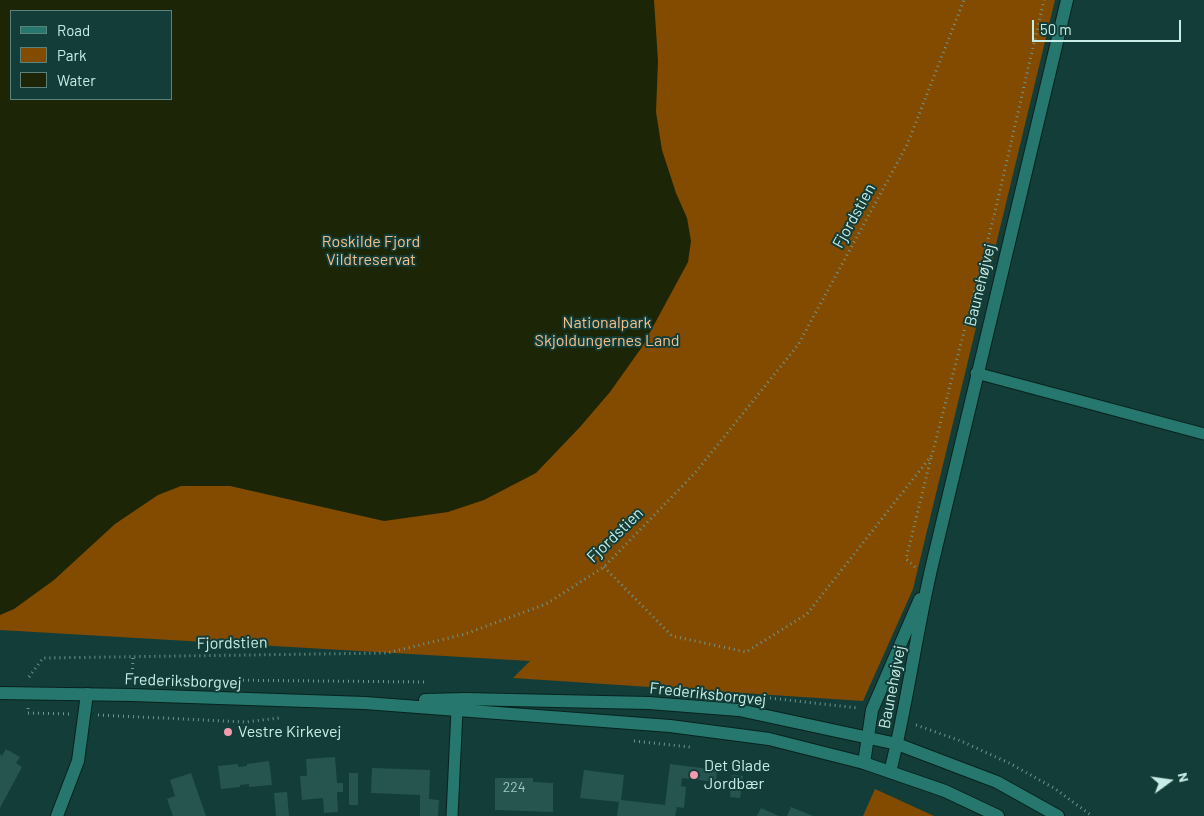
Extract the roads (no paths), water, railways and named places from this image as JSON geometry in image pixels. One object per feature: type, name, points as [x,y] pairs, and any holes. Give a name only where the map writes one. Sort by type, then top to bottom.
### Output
[{"type":"street","name":"Baunehøjvej","points":[[890,772],[929,578],[976,373],[1066,0]]},
{"type":"street","name":"Baunehøjvej","points":[[864,763],[872,710],[929,578]]},
{"type":"street","name":"Frederiksborgvej","points":[[0,693],[365,703],[670,726],[769,739],[864,763],[946,792],[998,816]]},
{"type":"street","points":[[57,816],[78,761],[87,694]]},
{"type":"street","name":"Frederiksborgvej","points":[[365,703],[465,699],[648,703],[740,710],[897,744],[997,782],[1058,816]]},
{"type":"lane","points":[[976,373],[1204,434]]},
{"type":"lane","points":[[452,816],[457,710]]},
{"type":"water","name":"Roskilde Fjord Vildtreservat","points":[[0,0],[654,0],[658,61],[656,112],[662,150],[676,193],[687,218],[691,241],[688,262],[642,347],[610,392],[536,473],[484,500],[448,512],[384,521],[230,486],[181,486],[158,495],[115,524],[54,580],[14,609],[0,615]]},
{"type":"place","name":"Vestre Kirkevej","points":[[228,732]]},
{"type":"place","name":"Det Glade Jordbær","points":[[694,775]]},
{"type":"park label","name":"Nationalpark Skjoldungernes Land","points":[[607,332]]}]
